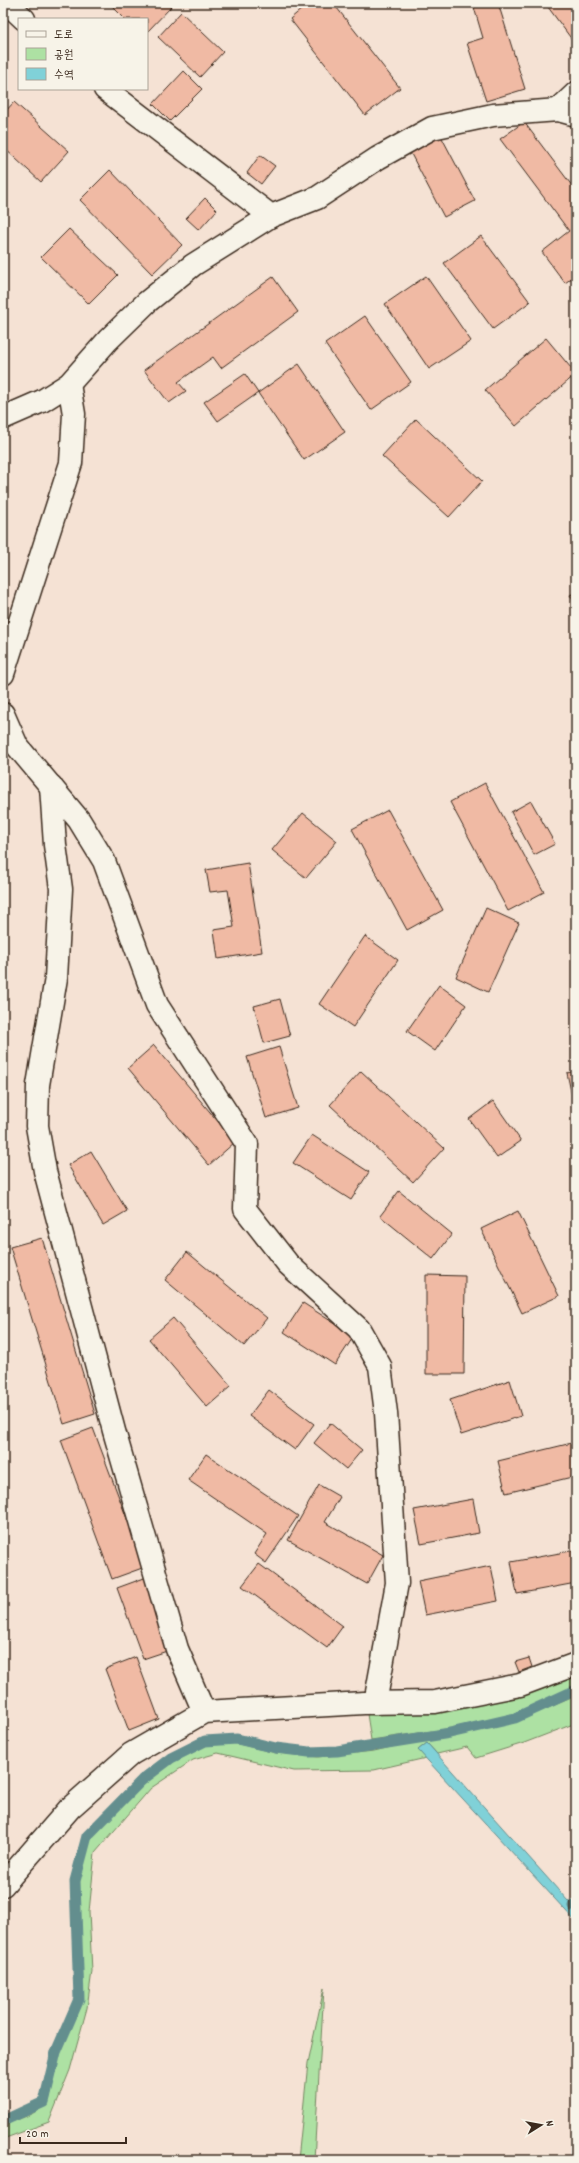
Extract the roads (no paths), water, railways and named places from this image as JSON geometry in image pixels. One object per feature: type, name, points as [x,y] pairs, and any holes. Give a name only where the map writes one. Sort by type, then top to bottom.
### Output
[{"type":"street","points":[[7,3],[23,18]]},
{"type":"street","points":[[106,90],[271,216]]},
{"type":"street","points":[[3,418],[42,400],[69,384],[108,340],[147,302],[193,265],[271,216],[317,198],[378,158],[432,128],[492,115],[567,113],[576,93]]},
{"type":"street","points":[[3,674],[71,463],[74,414],[69,384]]},
{"type":"street","points":[[3,714],[17,746],[79,820],[104,861],[157,1005],[247,1144],[245,1209],[288,1264],[359,1329],[380,1366],[386,1413],[397,1582],[375,1703]]},
{"type":"street","points":[[51,786],[55,845],[61,889],[56,978],[38,1085],[39,1134],[45,1171],[116,1438],[177,1649],[204,1712]]},
{"type":"street","points":[[3,1885],[70,1808],[131,1754],[204,1712],[375,1703],[435,1702],[520,1685],[576,1664]]},
{"type":"water","points":[[427,1743],[576,1910],[576,1922],[418,1750]]},
{"type":"waterway","points":[[3,2121],[44,2102],[56,2052],[79,1999],[75,1881],[87,1836],[142,1780],[171,1758],[205,1741],[237,1739],[276,1748],[309,1752],[337,1751],[450,1733],[515,1718],[576,1690]]}]
